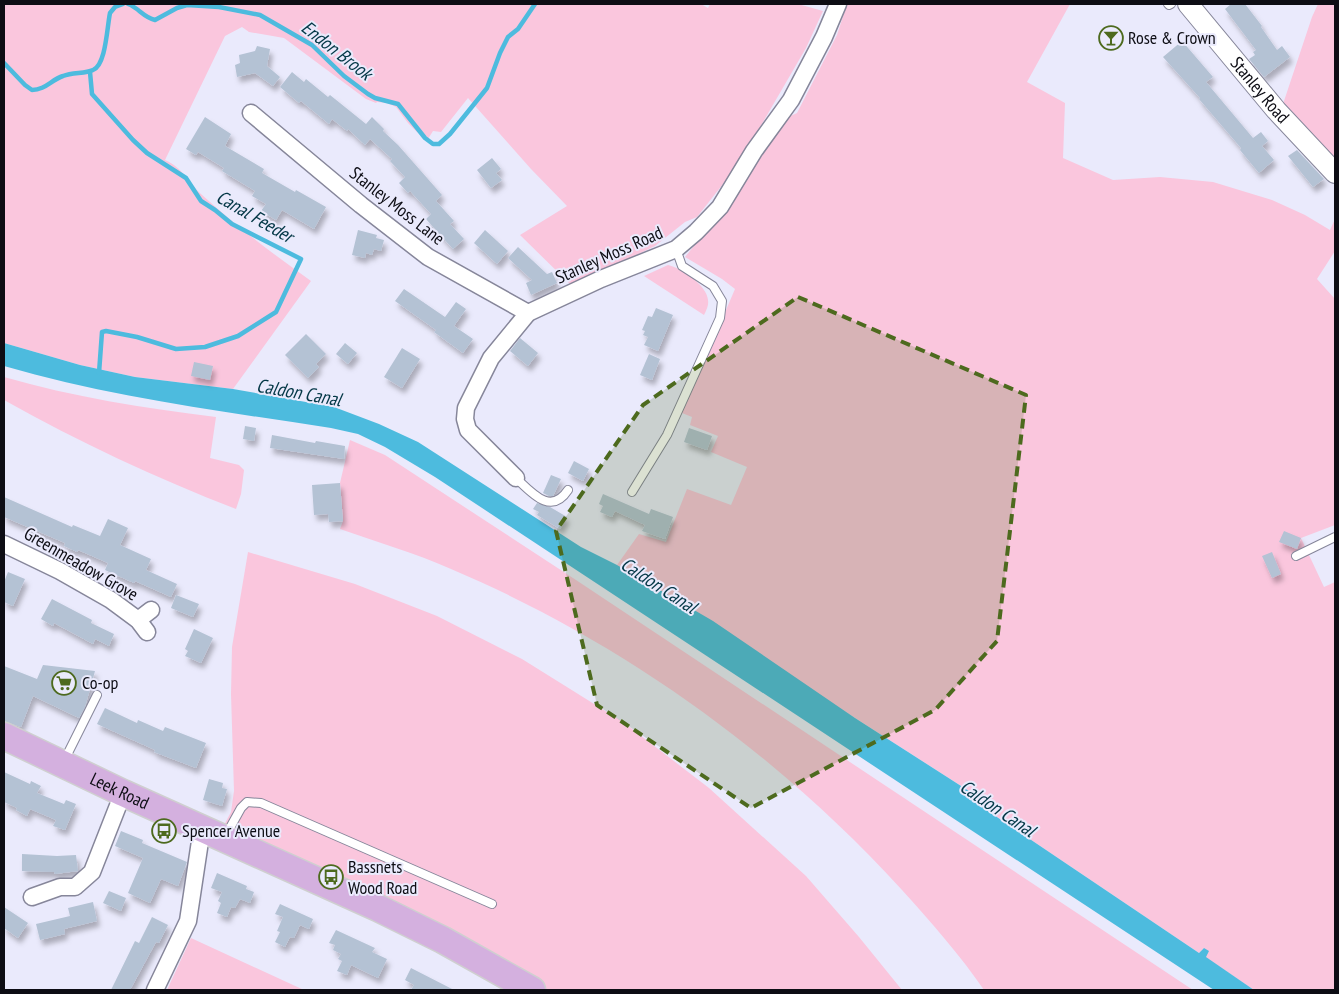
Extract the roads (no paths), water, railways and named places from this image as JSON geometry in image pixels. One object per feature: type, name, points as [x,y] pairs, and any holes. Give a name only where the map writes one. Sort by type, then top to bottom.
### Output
[{"type":"highway","name":"Leek Road","points":[[4,736],[402,920],[532,990]]},
{"type":"street","name":"Stanley Moss Road","points":[[516,478],[468,430],[465,419],[466,408],[491,358],[528,313],[601,279],[676,249],[696,232],[720,206],[754,151],[791,100],[824,37],[838,4]]},
{"type":"street","name":"Stanley Road","points":[[1188,4],[1276,110],[1335,173]]},
{"type":"street","name":"Stanley Moss Lane","points":[[251,113],[360,205],[428,257],[528,313]]},
{"type":"street","name":"Greenmeadow Grove","points":[[4,544],[60,571],[145,621]]},
{"type":"street","points":[[32,897],[60,887],[74,887],[92,872],[124,793]]},
{"type":"street","points":[[155,990],[188,921],[214,833]]},
{"type":"lane","points":[[632,492],[667,435],[720,318],[722,300],[713,286],[682,266],[676,249]]},
{"type":"lane","points":[[516,478],[542,500],[548,502],[561,500],[568,490]]},
{"type":"lane","points":[[1296,556],[1335,537]]},
{"type":"lane","points":[[63,763],[97,694]]},
{"type":"lane","points":[[214,833],[247,802],[261,803],[492,904]]},
{"type":"water","points":[[4,343],[80,365],[135,377],[233,389],[334,407],[379,424],[418,442],[581,547],[617,565],[713,621],[855,718],[972,793],[984,804],[985,809],[1199,953],[1204,948],[1209,951],[1206,957],[1254,990],[1214,990],[435,477],[385,447],[358,434],[331,428],[125,395],[44,377],[4,366]]},
{"type":"waterway","name":"Endon Brook","points":[[4,63],[32,90],[37,90],[63,76],[93,70],[101,61],[110,13],[115,7],[123,4]]},
{"type":"waterway","name":"Endon Brook","points":[[128,4],[155,20],[177,8],[187,5],[219,7],[260,15],[312,45],[344,76],[368,94],[375,98],[398,104],[425,138],[433,144],[439,144],[450,134],[487,88],[508,37],[518,29],[535,4]]},
{"type":"waterway","name":"Canal Feeder","points":[[90,72],[92,94],[147,153],[186,178],[201,201],[232,224],[301,259],[276,312],[238,336],[205,347],[176,349],[137,337],[106,331],[102,332],[99,373]]},
{"type":"place","name":"Rose & Crown","points":[[1111,38]]},
{"type":"place","name":"Co-op","points":[[64,683]]},
{"type":"place","name":"Spencer Avenue","points":[[164,831]]},
{"type":"place","name":"Bassnets Wood Road","points":[[331,877]]},
{"type":"water label","name":"Caldon Canal","points":[[299,392]]},
{"type":"water label","name":"Caldon Canal","points":[[659,585]]},
{"type":"water label","name":"Caldon Canal","points":[[998,808]]}]
